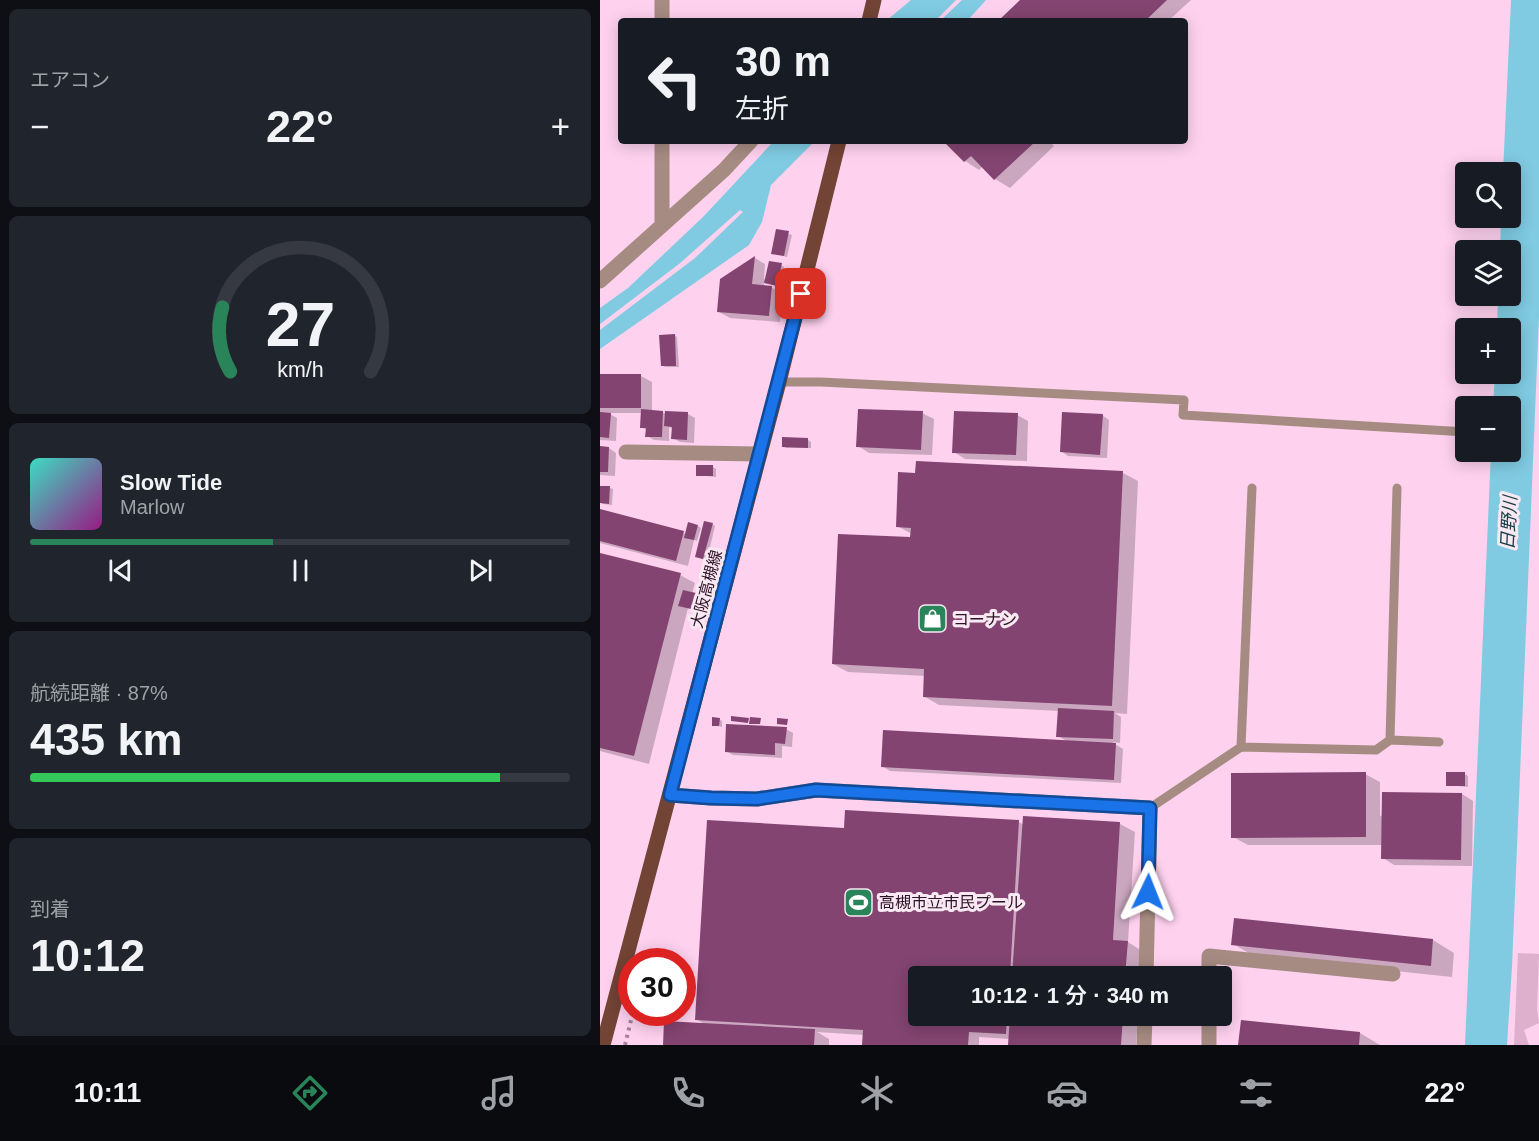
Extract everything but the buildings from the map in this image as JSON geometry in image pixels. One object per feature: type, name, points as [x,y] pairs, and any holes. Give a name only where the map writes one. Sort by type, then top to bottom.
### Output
[{"type":"main road","name":"大阪高槻線","points":[[603,1045],[779,382],[838,144]]},
{"type":"street","points":[[662,0],[662,18]]},
{"type":"street","points":[[662,144],[663,225]]},
{"type":"street","points":[[600,281],[724,170],[749,144]]},
{"type":"street","points":[[626,452],[759,454]]},
{"type":"street","points":[[670,795],[757,799],[816,790],[1150,808],[1146,966]]},
{"type":"street","points":[[1209,966],[1209,956],[1393,974]]},
{"type":"street","points":[[1144,1045],[1145,1026]]},
{"type":"street","points":[[1209,1026],[1209,1045]]},
{"type":"lane","points":[[779,382],[821,382],[1184,400],[1183,415],[1455,431]]},
{"type":"lane","points":[[1241,747],[1252,488]]},
{"type":"lane","points":[[1390,740],[1397,488]]},
{"type":"lane","points":[[1150,808],[1241,747],[1376,750],[1390,740],[1439,742]]},
{"type":"path","points":[[626,1045],[630,1026]]},
{"type":"shaded area","points":[[1518,953],[1539,954],[1537,1009],[1539,1023],[1524,1030],[1529,1045],[1514,1045]]},
{"type":"water","points":[[911,0],[956,0],[938,18],[890,18]]},
{"type":"water","points":[[962,0],[986,0],[970,18],[943,18]]},
{"type":"water","name":"日野川","points":[[1511,0],[1539,0],[1539,317],[1507,1045],[1465,1045],[1491,462],[1521,462],[1521,396],[1494,396],[1494,384],[1521,384],[1521,318],[1497,318],[1498,306],[1521,306],[1521,240],[1500,240],[1501,228],[1521,228],[1521,162],[1503,162]]},
{"type":"water","points":[[771,144],[812,144],[771,185],[762,222],[749,245],[600,349],[600,330],[695,258],[743,212],[740,210],[679,264],[600,324],[600,308],[628,288],[703,217]]},
{"type":"place","name":"コーナン","points":[[932,619]]},
{"type":"place","name":"高槻市立市民プール","points":[[858,902]]},
{"type":"route","points":[[801,294],[670,795],[757,799],[816,790],[1150,808],[1148,892]]}]
